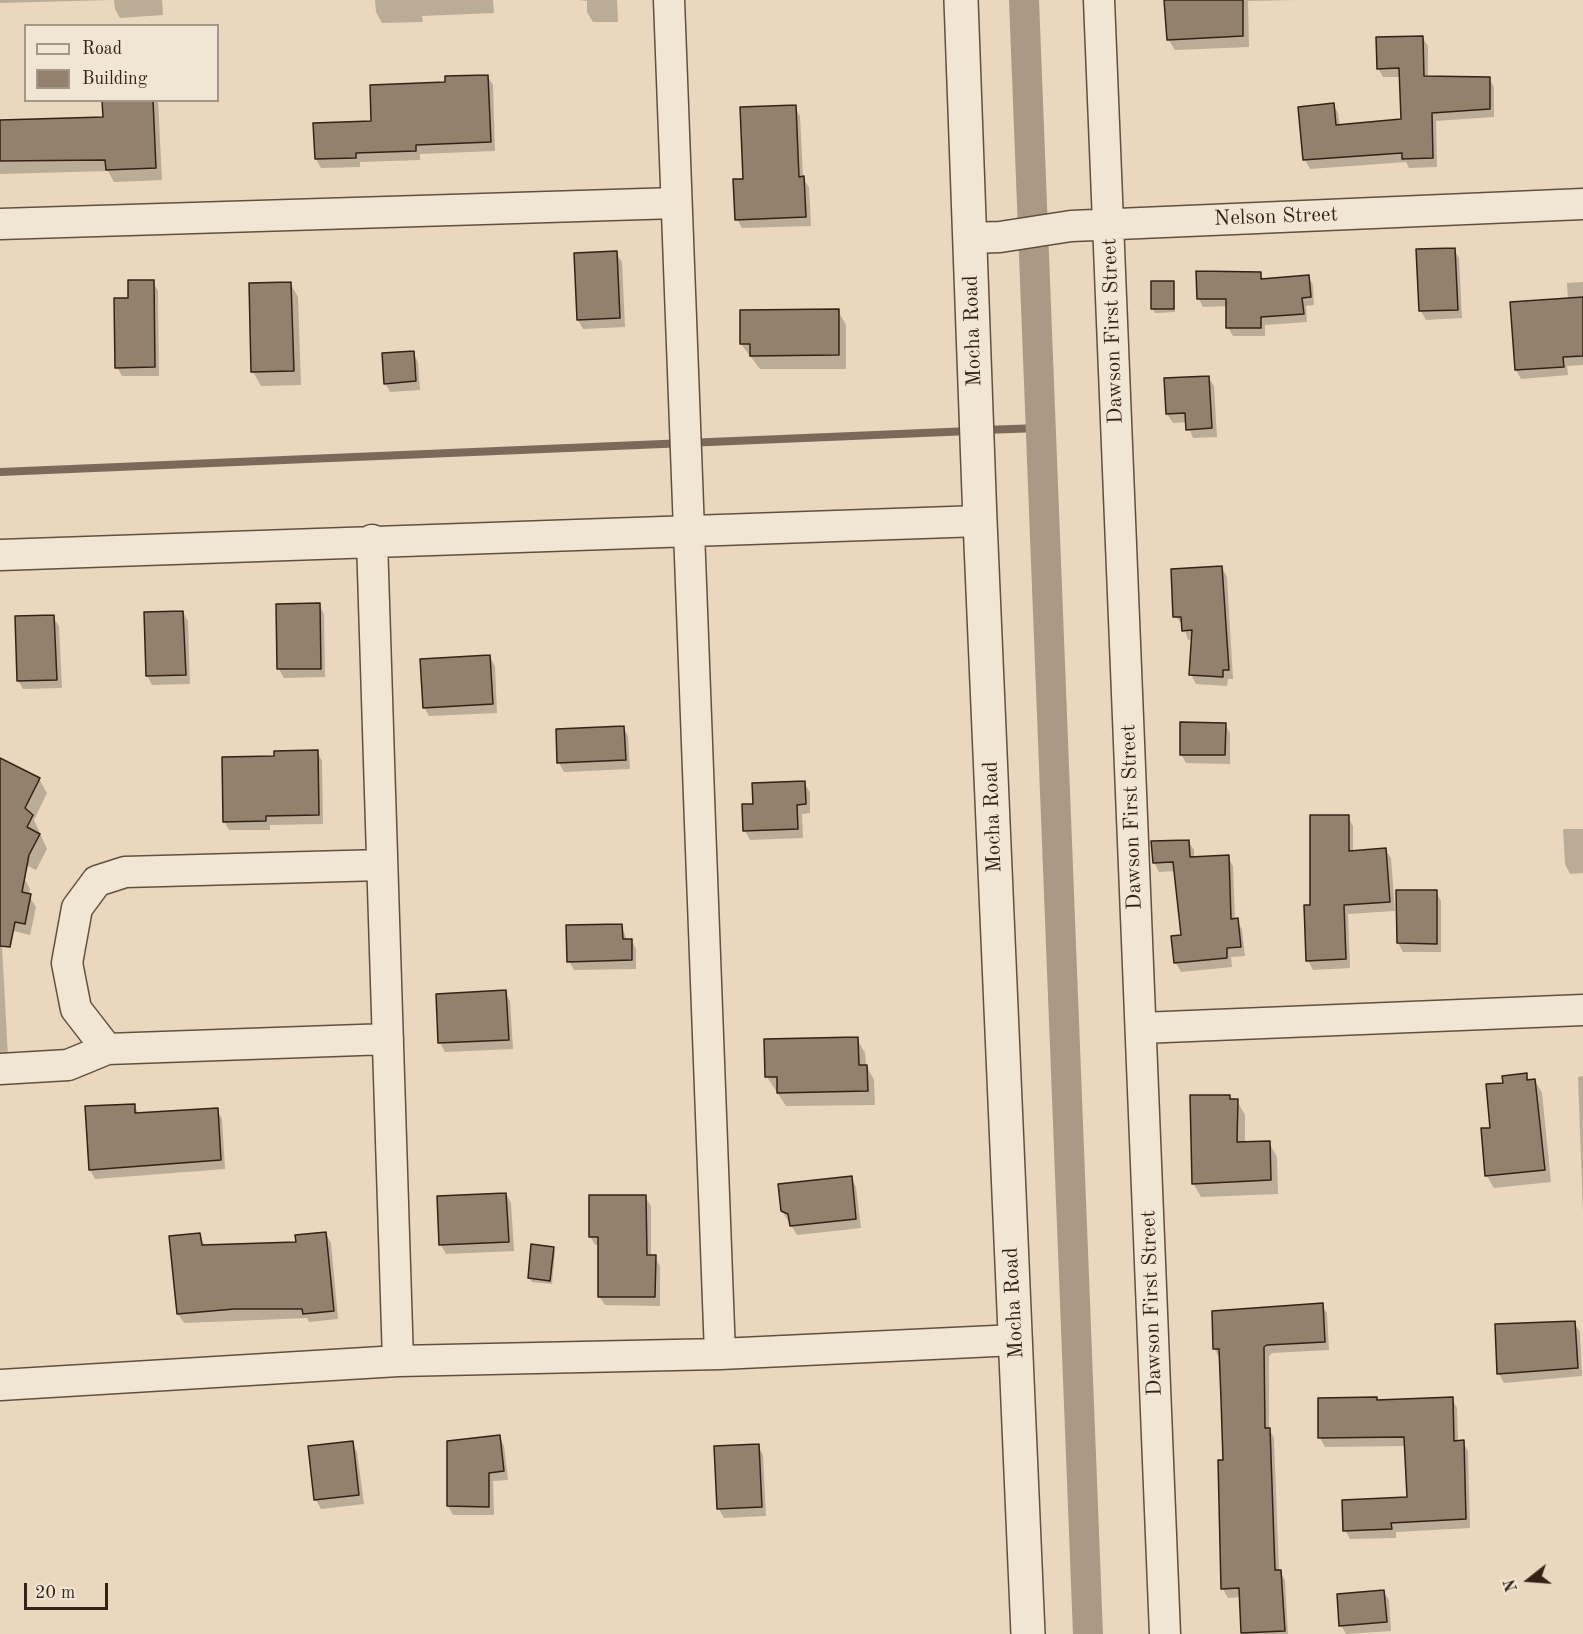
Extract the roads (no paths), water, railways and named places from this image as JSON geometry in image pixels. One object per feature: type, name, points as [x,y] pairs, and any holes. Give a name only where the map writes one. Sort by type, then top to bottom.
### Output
[{"type":"street","points":[[669,0],[720,1354]]},
{"type":"street","name":"Mocha Road","points":[[961,0],[985,237],[980,521],[1028,1634]]},
{"type":"street","name":"Dawson First Street","points":[[1099,0],[1165,1634]]},
{"type":"street","points":[[0,224],[676,203]]},
{"type":"street","name":"Nelson Street","points":[[985,237],[1071,226],[1583,204]]},
{"type":"street","points":[[0,555],[372,540],[688,532],[980,521]]},
{"type":"street","points":[[372,540],[398,1361]]},
{"type":"street","points":[[107,1049],[76,1009],[67,963],[77,908],[97,881],[124,872],[382,865]]},
{"type":"street","points":[[1141,1028],[1583,1010]]},
{"type":"street","points":[[0,1069],[69,1065],[107,1049],[388,1039]]},
{"type":"street","points":[[0,1385],[398,1361],[720,1354],[1016,1340]]},
{"type":"waterway","points":[[1024,0],[1088,1634]]},
{"type":"waterway","points":[[983,430],[1040,428]]},
{"type":"waterway","points":[[0,472],[970,431]]}]
